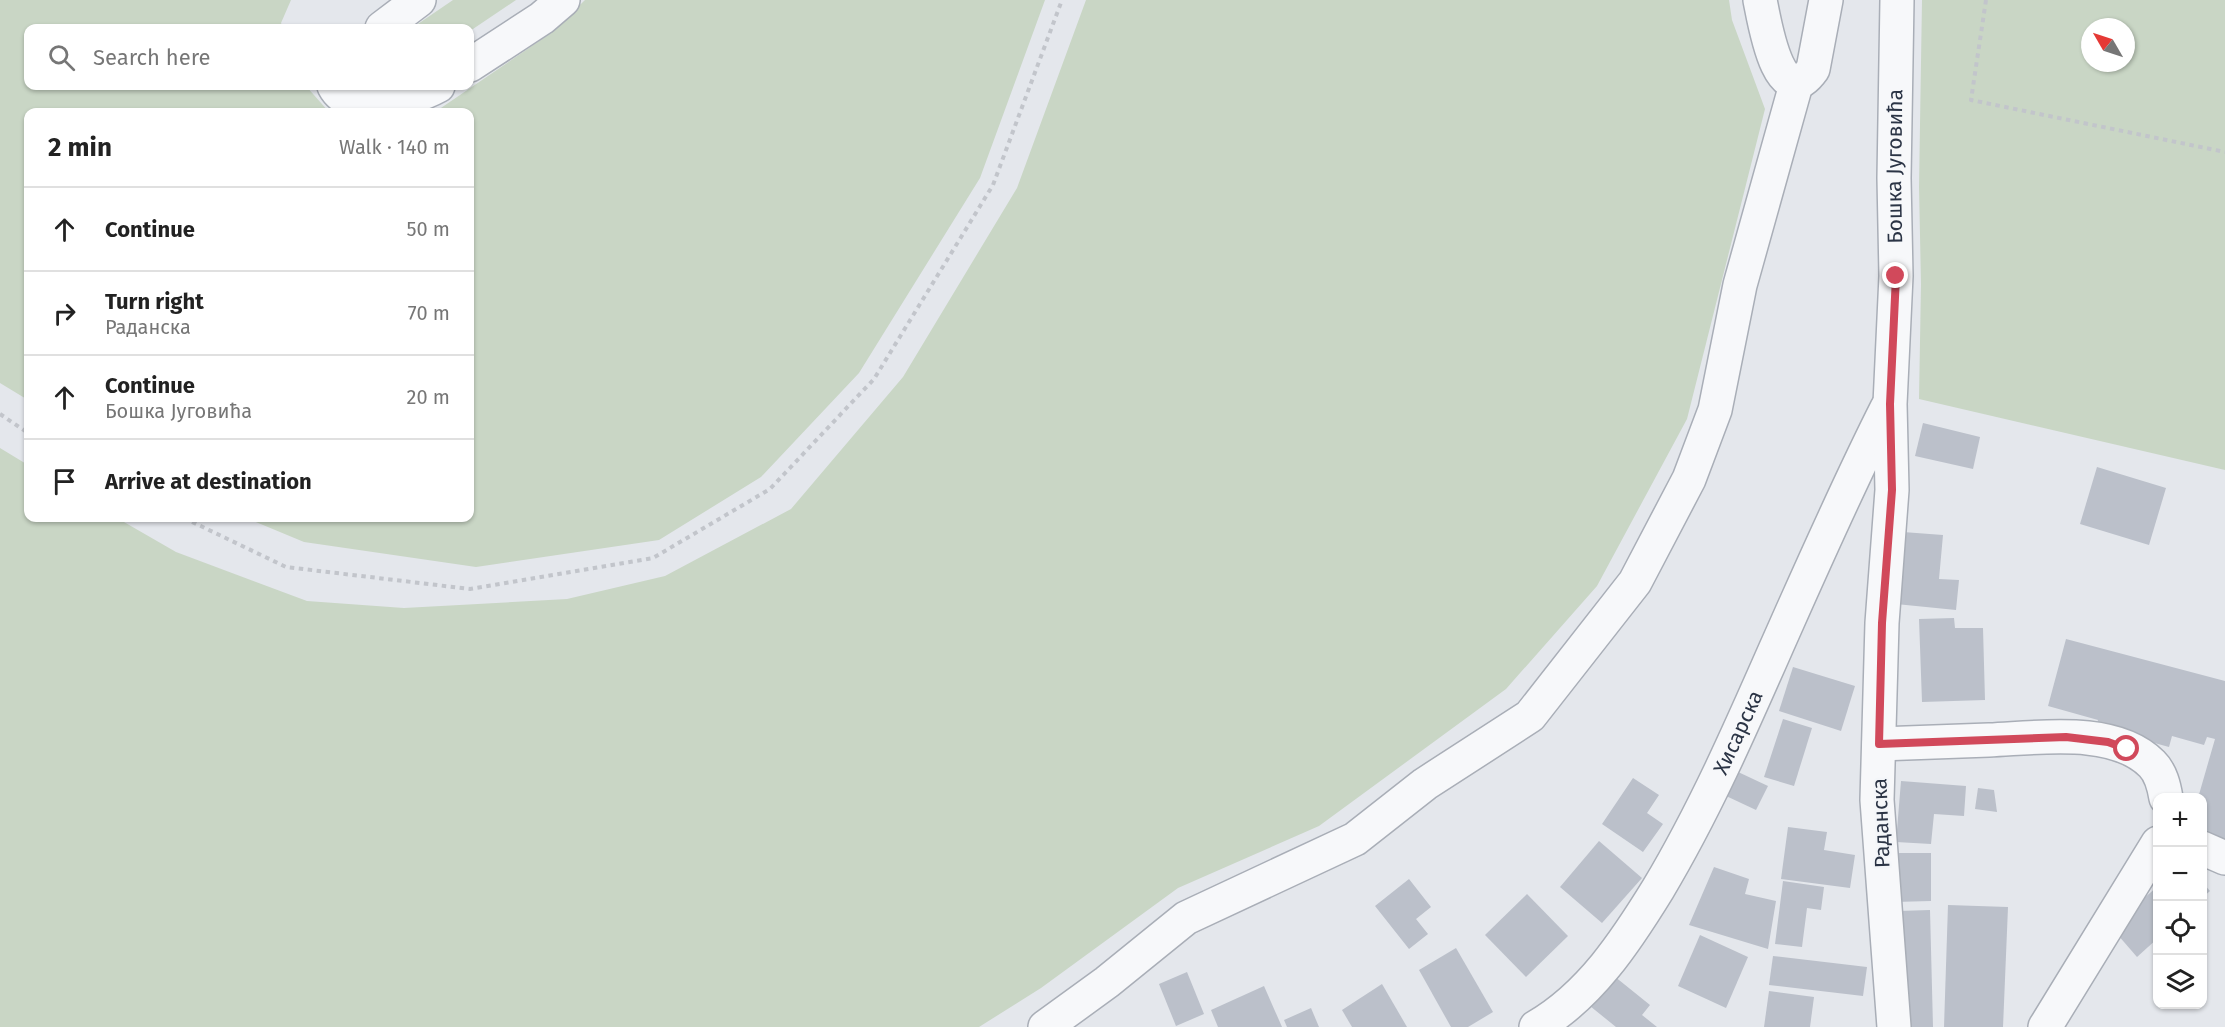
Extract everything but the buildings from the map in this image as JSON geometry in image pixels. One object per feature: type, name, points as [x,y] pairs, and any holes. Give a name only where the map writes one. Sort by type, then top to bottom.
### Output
[{"type":"street","points":[[387,24],[419,0]]},
{"type":"street","points":[[474,62],[542,18],[563,0]]},
{"type":"street","points":[[1760,0],[1773,56],[1782,75],[1788,80],[1797,81],[1807,78],[1813,69],[1826,0]]},
{"type":"street","name":"Бошка Југовића","points":[[1890,404],[1896,276],[1893,178],[1897,0]]},
{"type":"street","points":[[1045,1027],[1107,982],[1186,918],[1355,839],[1425,784],[1530,716],[1635,582],[1689,479],[1715,410],[1740,285],[1797,81]]},
{"type":"street","points":[[338,90],[346,99],[367,103],[404,100],[428,90]]},
{"type":"street","name":"Раданска","points":[[1890,404],[1892,490],[1882,623],[1877,800],[1894,1027]]},
{"type":"street","name":"Хисарска","points":[[1536,1027],[1555,1016],[1606,967],[1636,925],[1684,845],[1726,762],[1830,525],[1890,404]]},
{"type":"street","points":[[1879,744],[2066,737],[2098,740],[2127,749],[2152,765],[2164,784],[2165,793]]},
{"type":"street","points":[[2045,1027],[2155,847]]},
{"type":"street","points":[[2207,850],[2225,858]]},
{"type":"path","points":[[192,522],[286,567],[470,589],[653,558],[770,489],[874,379],[993,184],[1062,0]]},
{"type":"path","points":[[1986,0],[1971,100],[2225,152]]},
{"type":"path","points":[[0,414],[24,430]]},
{"type":"green space","points":[[0,0],[291,0],[281,24],[24,24],[24,90],[310,90],[325,108],[24,108],[24,398],[0,383]]},
{"type":"green space","points":[[453,0],[516,0],[474,28],[474,24],[418,24]]},
{"type":"green space","points":[[585,0],[1045,0],[980,178],[859,373],[761,477],[659,540],[476,567],[304,542],[256,522],[474,522],[474,108],[441,108],[467,90],[474,90],[474,85],[551,33]]},
{"type":"green space","points":[[1086,0],[1729,0],[1732,20],[1765,109],[1687,419],[1597,586],[1506,689],[1319,826],[1178,888],[1041,988],[979,1027],[0,1027],[0,448],[24,463],[24,522],[124,522],[176,552],[307,601],[404,608],[567,599],[665,576],[791,509],[903,377],[1017,188]]},
{"type":"green space","points":[[1922,0],[2225,0],[2225,470],[1919,399],[1921,284],[1919,187]]},
{"type":"route","points":[[1896,276],[1890,404],[1892,490],[1882,623],[1879,744],[2066,737],[2088,738],[2127,749]]}]
